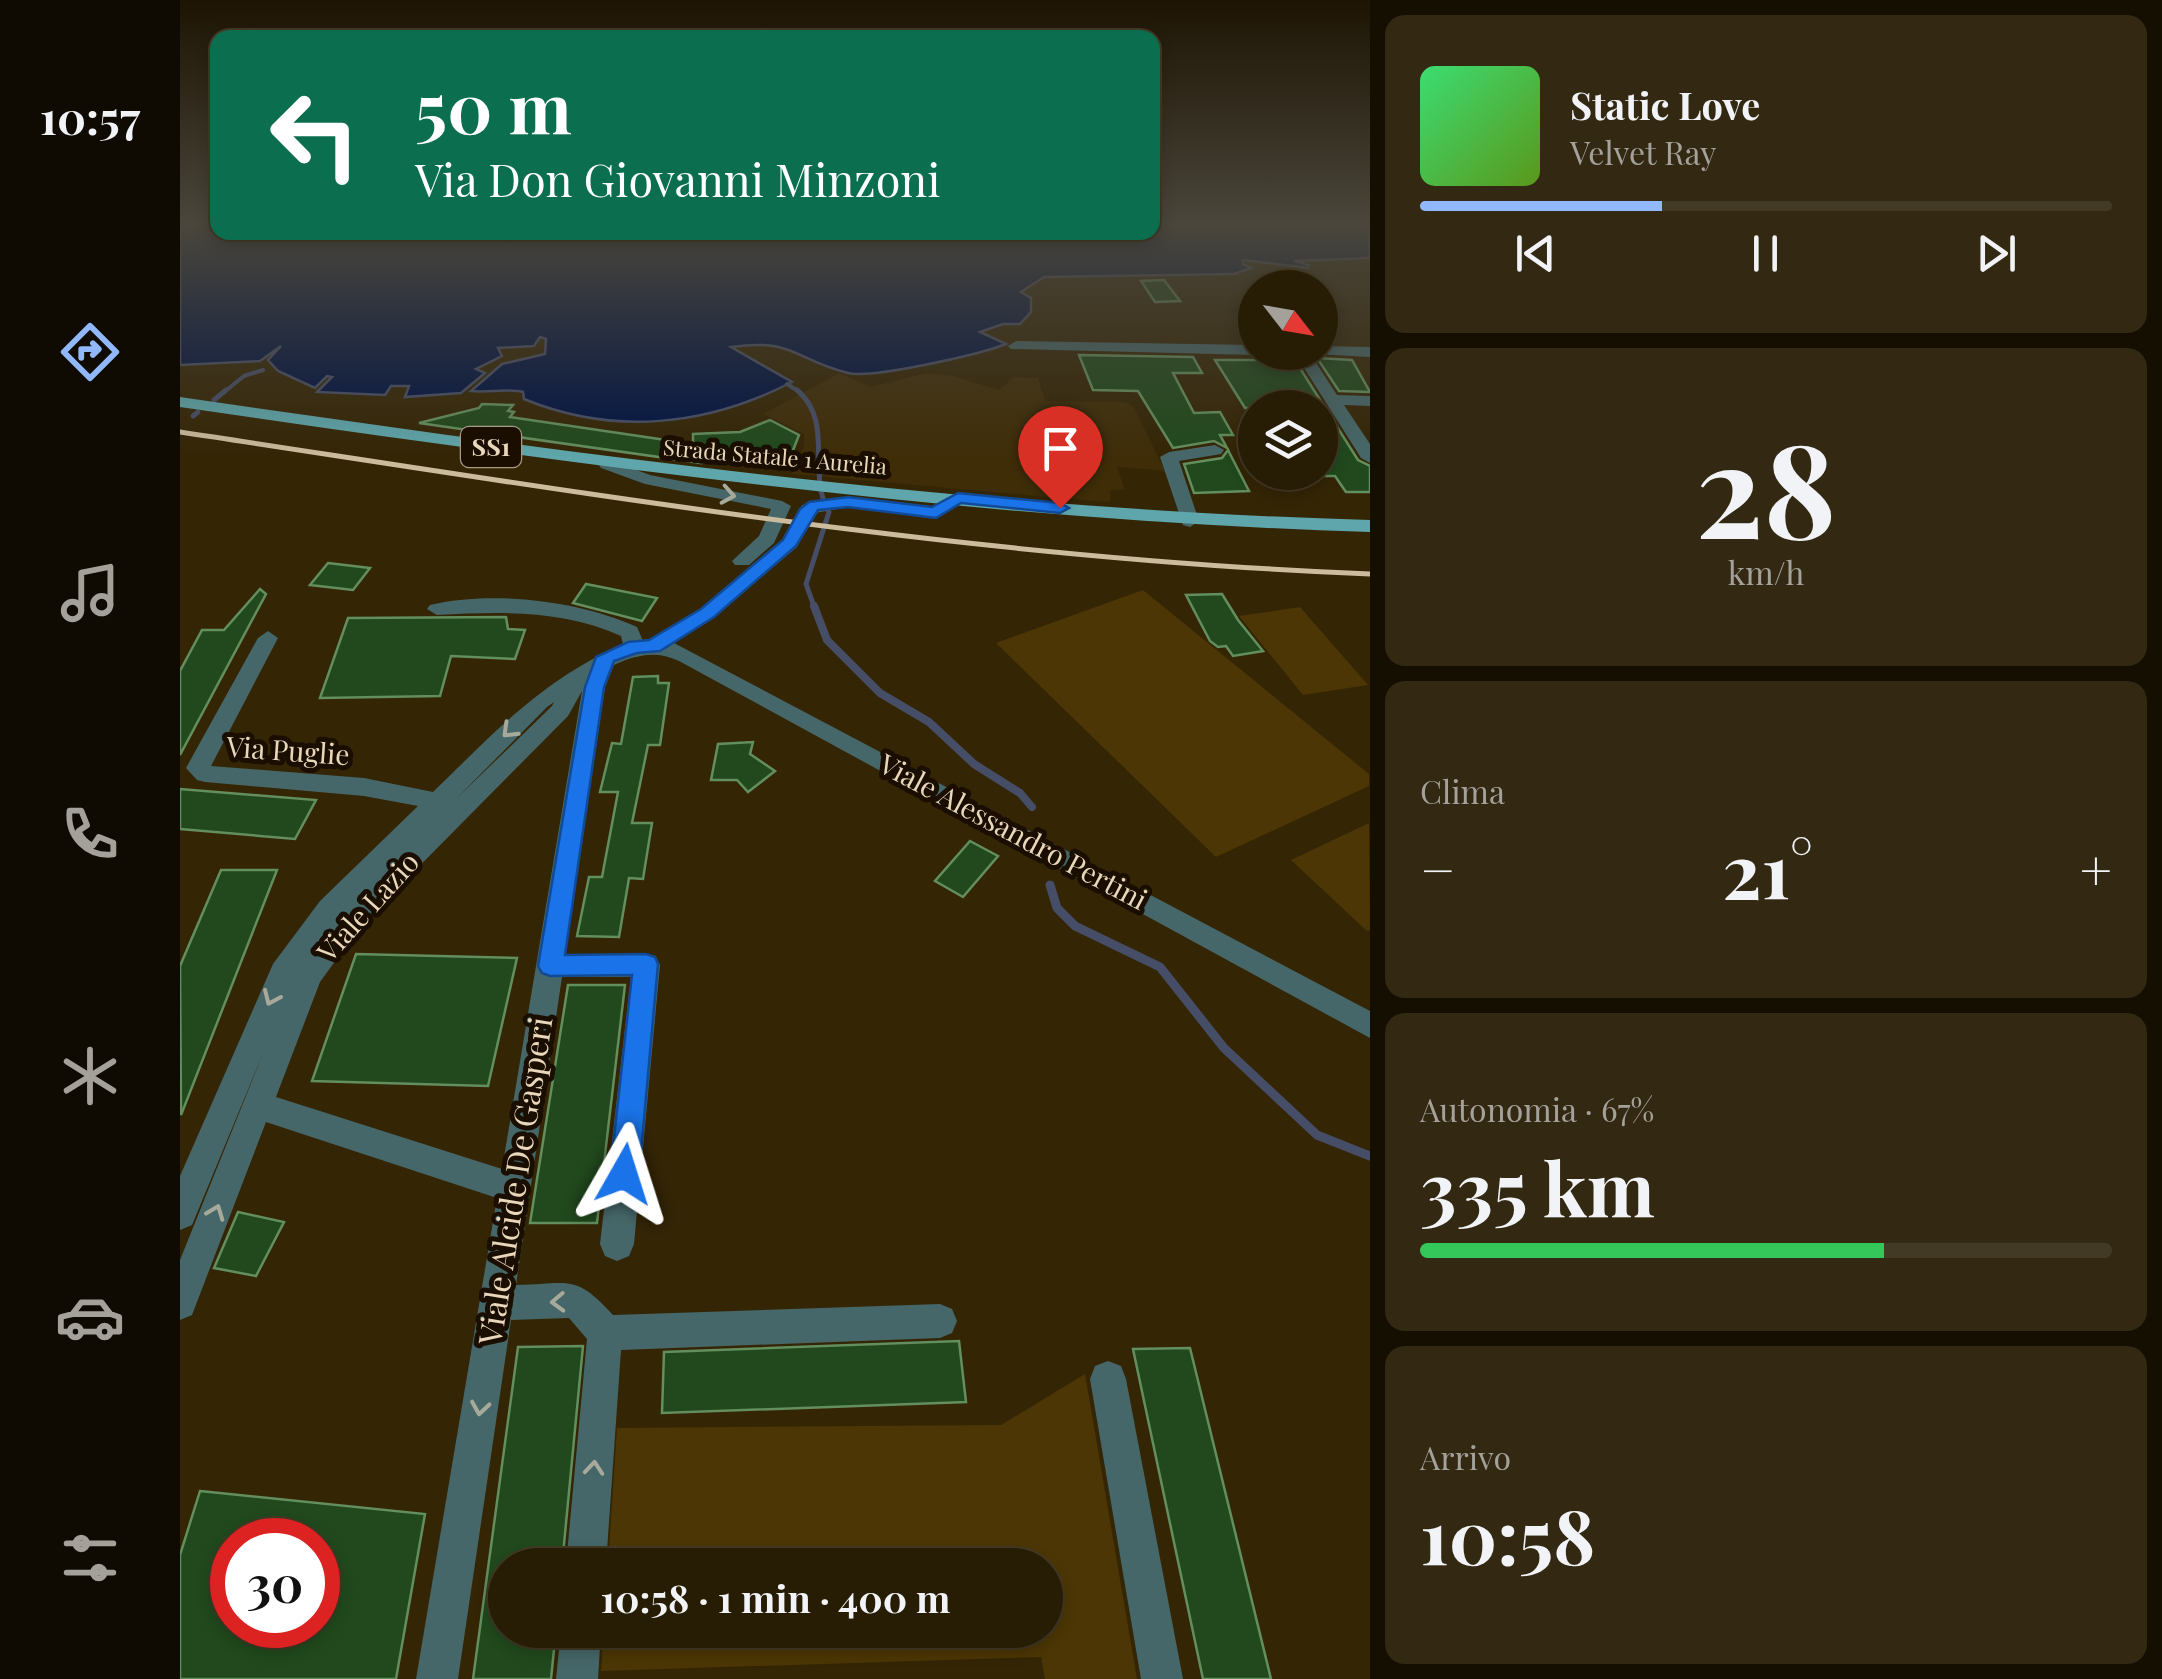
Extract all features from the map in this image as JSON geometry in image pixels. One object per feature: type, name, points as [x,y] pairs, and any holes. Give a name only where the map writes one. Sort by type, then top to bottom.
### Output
[{"type":"main road","name":"Strada Statale 1 Aurelia","points":[[180,402],[607,464],[804,482],[856,495],[958,498],[1190,521],[1370,526]]},
{"type":"street","points":[[1016,346],[1238,350]]},
{"type":"street","points":[[1338,351],[1370,352]]},
{"type":"street","points":[[1338,400],[1370,401]]},
{"type":"street","points":[[1338,409],[1370,458]]},
{"type":"street","points":[[1190,521],[1169,457],[1215,450]]},
{"type":"street","points":[[607,464],[644,480],[782,506],[767,539],[700,598],[677,628]]},
{"type":"street","points":[[595,663],[644,646],[707,613],[790,543],[808,509],[856,495]]},
{"type":"street","points":[[437,609],[507,605],[568,613],[611,622],[630,632],[644,646]]},
{"type":"street","name":"Via Puglie","points":[[268,638],[198,768],[205,774],[364,786],[449,804]]},
{"type":"street","name":"Viale Alessandro Pertini","points":[[644,646],[687,656],[1370,1026]]},
{"type":"street","name":"Viale Lazio","points":[[180,1303],[308,976],[324,951],[539,702],[595,663]]},
{"type":"street","name":"Viale Alcide De Gasperi","points":[[437,1679],[595,663]]},
{"type":"street","name":"Viale Lazio","points":[[180,1214],[191,1164],[283,972],[303,939],[449,804]]},
{"type":"street","points":[[550,966],[646,964],[618,1244]]},
{"type":"street","points":[[258,1105],[514,1188]]},
{"type":"street","points":[[496,1304],[577,1301],[605,1332],[587,1548]]},
{"type":"street","points":[[605,1332],[940,1321]]},
{"type":"street","points":[[1108,1379],[1162,1679]]},
{"type":"street","points":[[576,1679],[579,1648]]},
{"type":"shaded area","points":[[180,300],[1031,300],[1031,312],[1020,324],[1003,324],[980,332],[1006,344],[879,372],[848,373],[769,345],[731,347],[792,382],[727,408],[660,421],[592,418],[524,399],[523,392],[471,391],[502,364],[545,354],[546,339],[540,337],[534,346],[498,348],[502,356],[476,369],[485,373],[461,393],[405,397],[409,386],[391,386],[385,395],[317,392],[332,377],[327,376],[315,388],[278,371],[268,360],[281,346],[260,361],[180,365]]},
{"type":"shaded area","points":[[840,373],[870,387],[927,373],[953,376],[999,390],[1014,377],[1038,378],[1045,401],[1124,402],[1133,406],[1165,471],[1117,467],[1125,490],[1110,490],[1110,501],[1104,502],[792,474],[804,446],[804,434],[763,414]]},
{"type":"shaded area","points":[[1143,590],[1369,774],[1369,786],[1216,857],[996,643]]},
{"type":"shaded area","points":[[1300,607],[1368,685],[1303,695],[1239,616]]},
{"type":"shaded area","points":[[1369,823],[1370,930],[1367,931],[1291,860]]},
{"type":"shaded area","points":[[1085,1374],[1137,1679],[1045,1679],[1041,1657],[601,1671],[603,1648],[1063,1648],[1063,1548],[609,1548],[617,1428],[1001,1425]]},
{"type":"building","points":[[1079,355],[1193,357],[1202,373],[1173,373],[1194,413],[1220,412],[1233,435],[1220,435],[1227,448],[1214,441],[1173,448],[1138,391],[1093,390]]},
{"type":"building","points":[[1338,359],[1352,360],[1370,392],[1339,391],[1325,370],[1338,370]]},
{"type":"building","points":[[1215,360],[1238,360],[1238,370],[1301,370],[1314,390],[1238,390],[1238,397]]},
{"type":"building","points":[[482,404],[513,405],[508,411],[514,412],[510,417],[693,444],[693,434],[740,432],[770,420],[799,435],[788,463],[759,459],[762,453],[719,453],[702,454],[701,463],[419,423]]},
{"type":"building","points":[[1338,428],[1358,460],[1370,466],[1370,492],[1346,492],[1338,480]]},
{"type":"building","points":[[1228,450],[1238,470],[1238,490],[1249,491],[1194,493],[1184,464],[1222,458]]},
{"type":"building","points":[[328,563],[370,568],[353,590],[310,585]]},
{"type":"building","points":[[586,584],[657,598],[642,621],[573,603]]},
{"type":"building","points":[[260,589],[266,594],[180,755],[180,671],[202,630],[224,630]]},
{"type":"building","points":[[1222,594],[1263,651],[1233,656],[1226,646],[1218,647],[1210,641],[1186,595]]},
{"type":"building","points":[[506,617],[508,629],[525,630],[515,659],[451,656],[440,696],[320,698],[348,618]]},
{"type":"building","points":[[658,676],[658,683],[669,683],[660,745],[648,745],[632,823],[652,823],[643,879],[629,878],[619,937],[577,936],[589,877],[602,877],[618,792],[600,792],[612,743],[621,744],[633,677]]},
{"type":"building","points":[[753,742],[750,754],[775,771],[748,792],[737,780],[711,780],[718,744]]},
{"type":"building","points":[[180,789],[316,800],[295,839],[180,829]]},
{"type":"building","points":[[970,841],[998,856],[963,897],[935,881]]},
{"type":"building","points":[[221,870],[277,870],[181,1115],[180,966]]},
{"type":"building","points":[[356,954],[517,958],[488,1086],[312,1081]]},
{"type":"building","points":[[568,985],[625,985],[597,1223],[530,1223]]},
{"type":"building","points":[[238,1212],[284,1222],[256,1276],[214,1268]]},
{"type":"building","points":[[959,1341],[966,1402],[662,1413],[664,1352]]},
{"type":"building","points":[[583,1346],[564,1548],[491,1548],[518,1347]]},
{"type":"building","points":[[1190,1348],[1271,1679],[1203,1679],[1133,1349]]},
{"type":"building","points":[[200,1491],[425,1514],[396,1679],[180,1679],[180,1555]]},
{"type":"building","points":[[488,1568],[488,1648],[554,1648],[551,1679],[473,1679]]},
{"type":"waterway","points":[[223,393],[244,376],[263,370]]},
{"type":"waterway","points":[[787,384],[798,391]]},
{"type":"waterway","points":[[214,400],[226,390]]},
{"type":"waterway","points":[[798,391],[815,417],[820,481],[829,512],[806,584],[815,609]]},
{"type":"waterway","points":[[193,416],[198,412]]},
{"type":"waterway","points":[[814,606],[827,640],[880,693],[929,722],[974,764],[1020,793],[1032,807]]},
{"type":"waterway","points":[[1050,885],[1057,908],[1075,926],[1160,967],[1224,1048],[1317,1135],[1370,1156]]},
{"type":"railway","points":[[180,432],[625,499],[921,538],[1219,566],[1370,574]]},
{"type":"route","points":[[624,1174],[646,964],[550,966],[594,687],[606,657],[635,646],[653,646],[707,613],[790,543],[808,509],[814,506],[848,502],[936,513],[958,498],[1060,508]]}]
